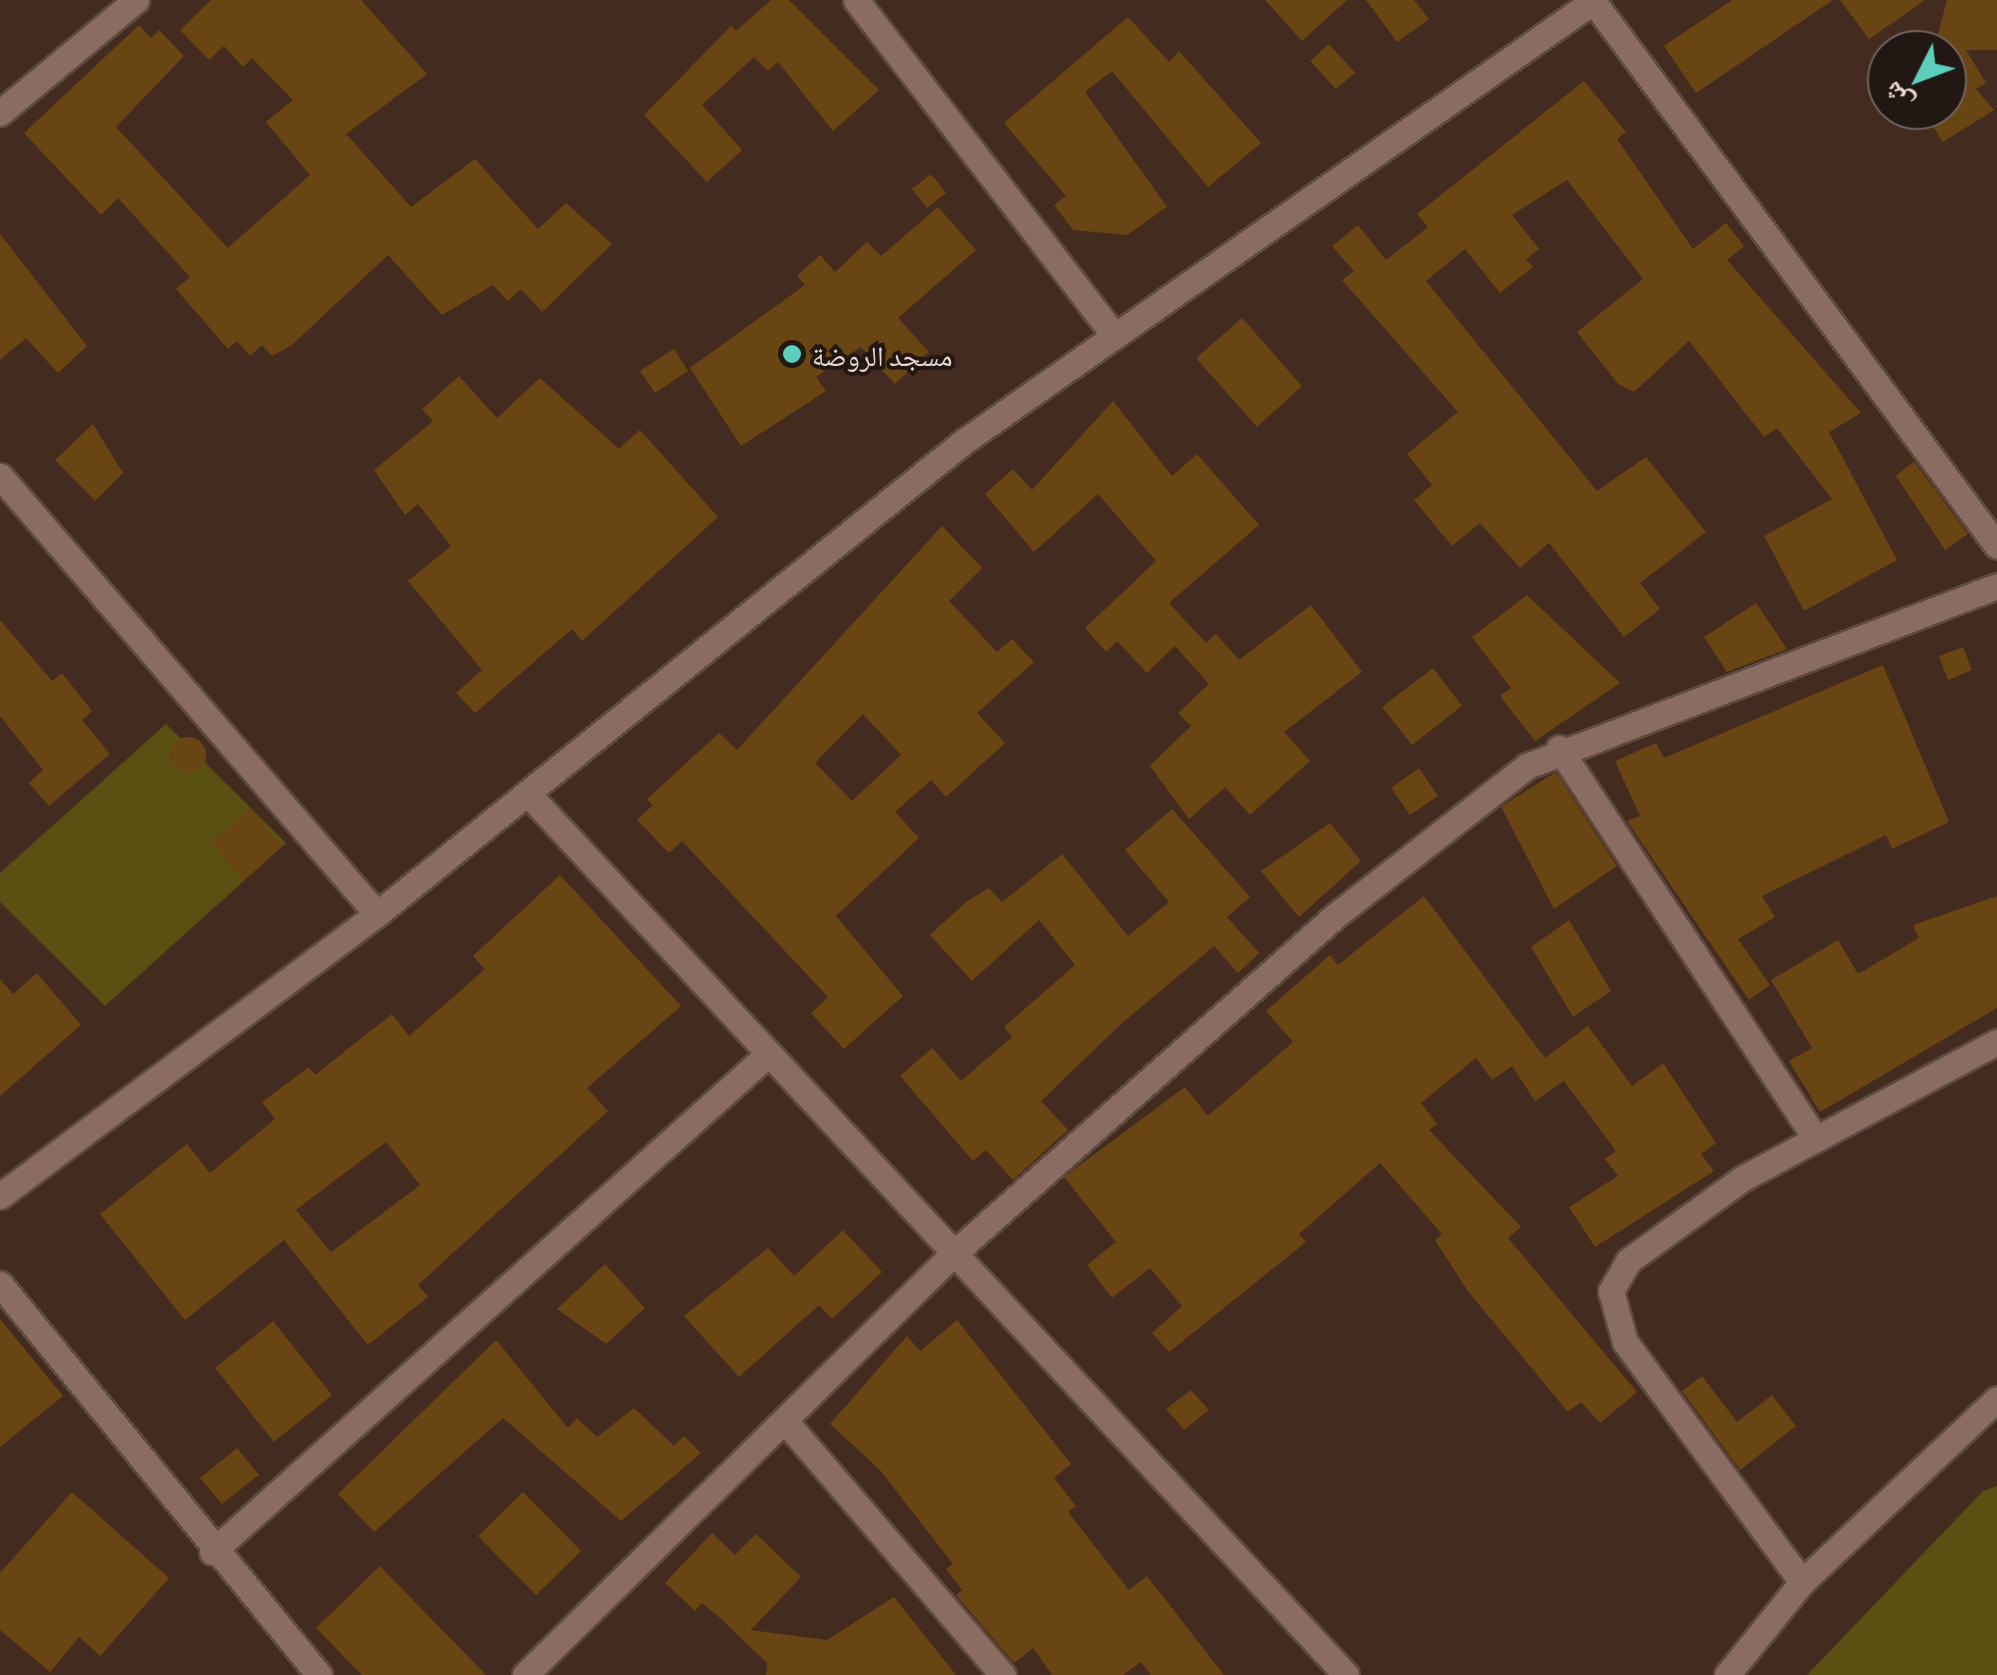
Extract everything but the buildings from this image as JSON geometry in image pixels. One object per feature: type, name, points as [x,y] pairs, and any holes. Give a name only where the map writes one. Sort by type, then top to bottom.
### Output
[{"type":"street","points":[[0,113],[136,0]]},
{"type":"street","points":[[856,0],[1112,332]]},
{"type":"street","points":[[0,1196],[377,914],[834,541],[1112,332],[1594,1],[1997,546]]},
{"type":"street","points":[[0,476],[377,914]]},
{"type":"street","points":[[525,1675],[952,1255],[1335,916],[1559,748],[1997,586]]},
{"type":"street","points":[[1559,748],[1813,1134]]},
{"type":"street","points":[[528,794],[766,1056],[1346,1675]]},
{"type":"street","points":[[1802,1582],[1625,1342],[1610,1308],[1628,1261],[1813,1134],[1997,1042]]},
{"type":"street","points":[[212,1552],[766,1056]]},
{"type":"street","points":[[0,1284],[212,1552],[318,1675]]},
{"type":"street","points":[[1727,1675],[1802,1582],[1997,1400]]},
{"type":"street","points":[[785,1421],[1003,1675]]},
{"type":"shaded area","points":[[166,724],[286,843],[105,1006],[0,902],[0,873]]},
{"type":"shaded area","points":[[1997,1486],[1997,1675],[1807,1675],[1983,1491]]},
{"type":"place","name":"مسجد الروضة","points":[[792,354]]}]
